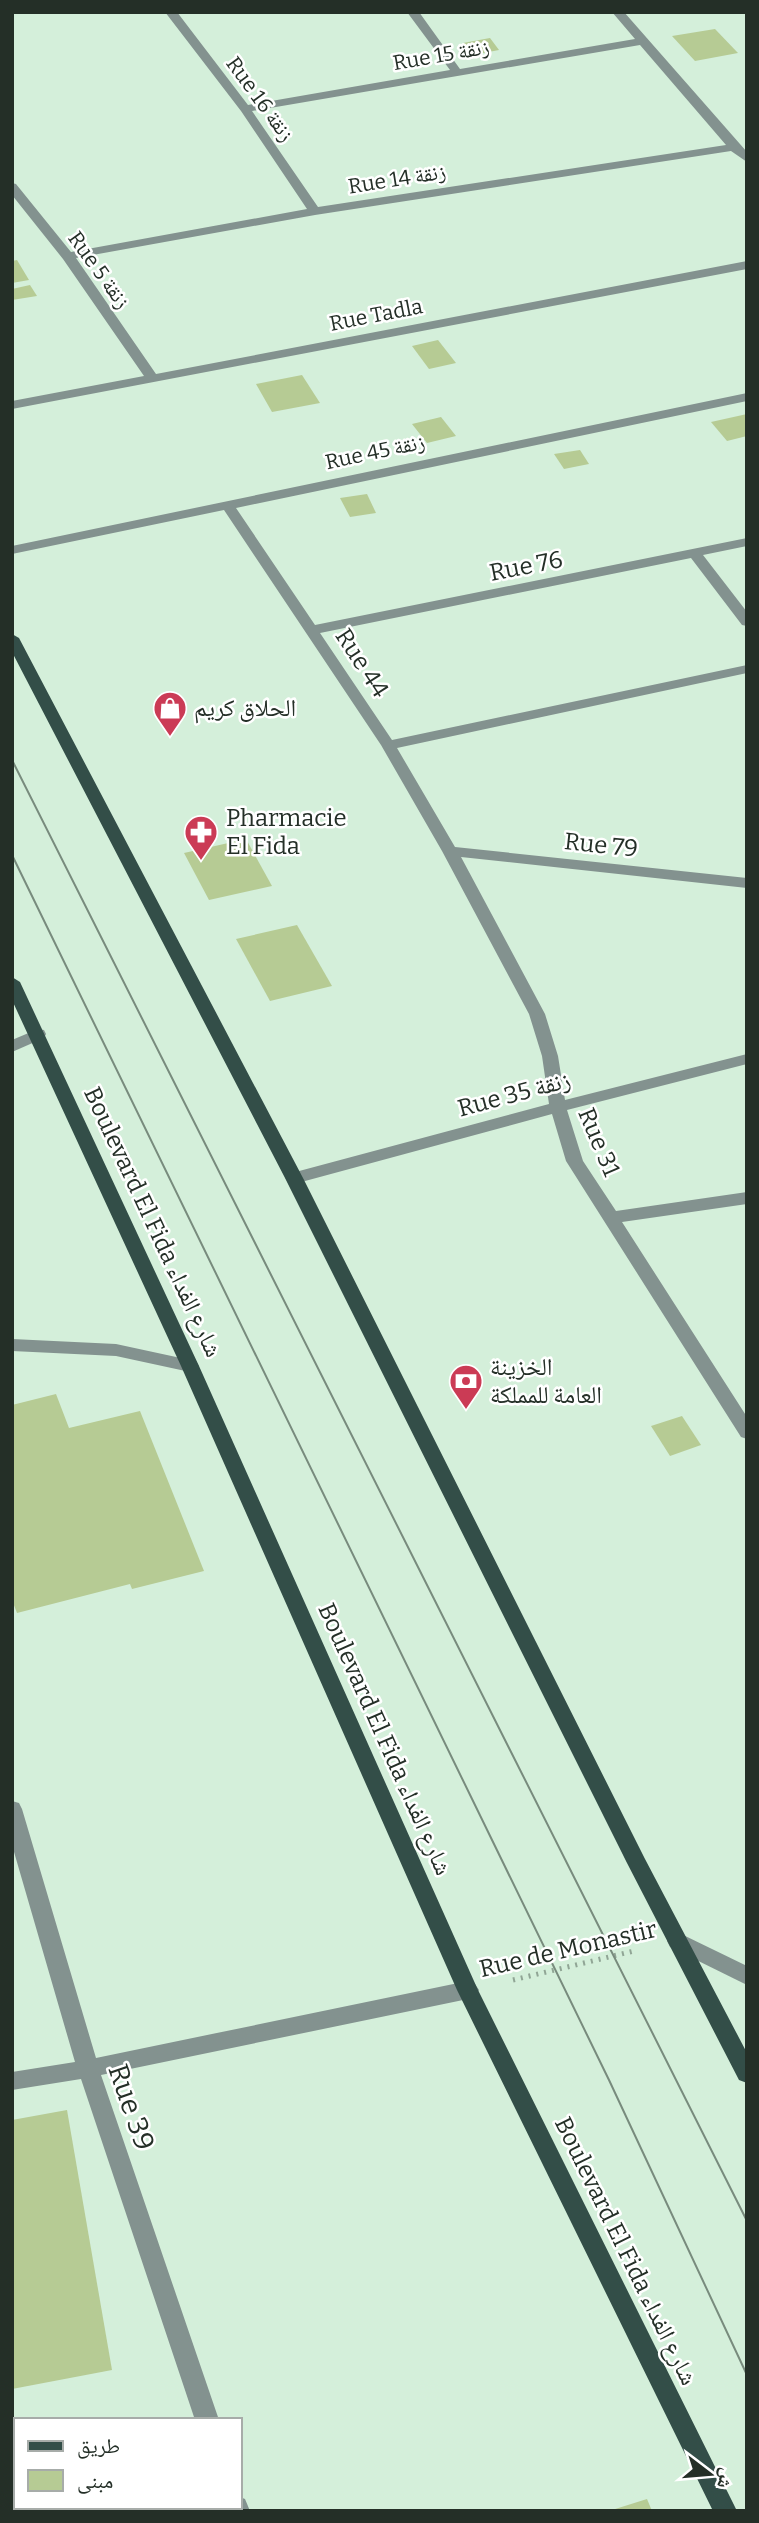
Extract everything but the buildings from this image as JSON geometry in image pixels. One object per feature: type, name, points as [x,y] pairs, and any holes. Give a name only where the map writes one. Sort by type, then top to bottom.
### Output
[{"type":"main road","points":[[12,638],[294,1178],[677,1941],[747,2074]]},
{"type":"main road","name":"Boulevard El Fida شارع الفداء","points":[[12,982],[190,1366],[468,1990],[724,2511]]},
{"type":"street","name":"Rue 16 زنقة","points":[[171,12],[245,109],[315,211]]},
{"type":"street","points":[[413,12],[457,72]]},
{"type":"street","points":[[618,12],[734,147],[747,158]]},
{"type":"street","name":"Rue 15 زنقة","points":[[245,109],[643,41]]},
{"type":"street","name":"Rue 14 زنقة","points":[[68,256],[315,211],[734,147]]},
{"type":"street","name":"Rue 5 زنقة","points":[[12,187],[68,256],[152,378]]},
{"type":"street","name":"Rue Tadla","points":[[12,405],[747,265]]},
{"type":"street","name":"Rue 45 زنقة","points":[[12,550],[747,397]]},
{"type":"street","name":"Rue 44","points":[[226,505],[314,630],[388,745],[450,851]]},
{"type":"street","name":"Rue 76","points":[[314,630],[747,542]]},
{"type":"street","points":[[695,554],[747,622]]},
{"type":"street","points":[[388,745],[747,669]]},
{"type":"street","name":"Rue 79","points":[[450,851],[747,883]]},
{"type":"street","name":"Rue 31","points":[[450,851],[537,1014],[550,1056],[558,1107],[575,1161],[609,1218],[744,1421]]},
{"type":"street","points":[[12,1047],[38,1034]]},
{"type":"street","name":"Rue 35 زنقة","points":[[294,1178],[747,1059]]},
{"type":"street","points":[[609,1218],[747,1198]]},
{"type":"street","points":[[12,1345],[116,1350],[190,1366]]},
{"type":"street","name":"Rue 39","points":[[12,1809],[88,2069],[206,2418]]},
{"type":"street","points":[[677,1941],[747,1976]]},
{"type":"street","points":[[12,2081],[88,2069],[468,1990]]},
{"type":"path","name":"Rue de Monastir","points":[[468,1990],[677,1941]]},
{"type":"tram line","points":[[12,760],[747,2221]]},
{"type":"tram line","points":[[12,855],[609,2080],[747,2375]]},
{"type":"place","name":"الحلاق كريم","points":[[170,738]]},
{"type":"place","name":"Pharmacie El Fida","points":[[201,862]]},
{"type":"place","name":"الخزينة العامة للمملكة","points":[[466,1411]]}]
